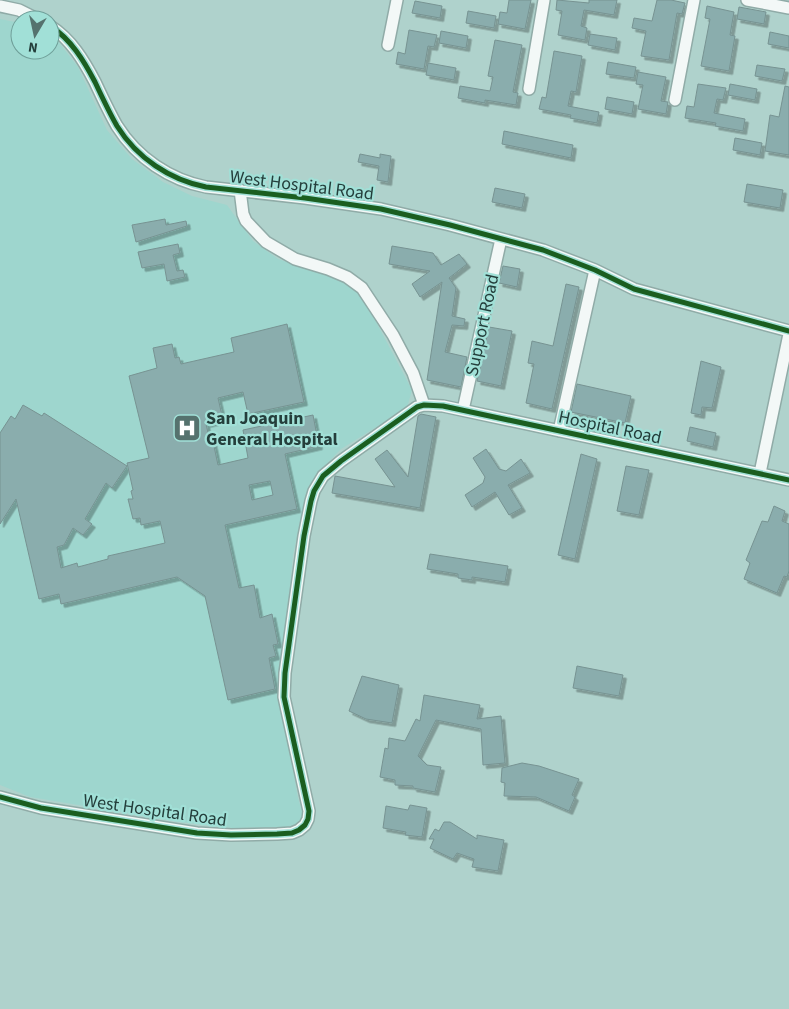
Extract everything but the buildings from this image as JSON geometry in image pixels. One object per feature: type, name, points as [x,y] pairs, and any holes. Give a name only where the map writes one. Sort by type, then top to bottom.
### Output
[{"type":"street","points":[[388,45],[397,0]]},
{"type":"street","points":[[529,90],[544,0]]},
{"type":"street","points":[[675,100],[694,0]]},
{"type":"street","points":[[747,0],[789,8]]},
{"type":"street","points":[[0,6],[21,5]]},
{"type":"street","name":"West Hospital Road","points":[[60,34],[86,65],[118,127],[131,146],[157,167],[176,178],[194,185],[381,209],[463,228],[543,250],[595,270],[634,289],[789,332]]},
{"type":"street","name":"West Hospital Road","points":[[0,797],[40,808],[197,833],[231,835],[277,834],[299,830],[308,819],[309,811],[284,697],[290,636],[304,536],[311,501],[314,491],[323,476],[341,460],[385,431],[410,411],[424,405],[414,373],[393,335],[362,288],[347,277],[295,259],[266,242],[246,221],[243,214],[240,190]]},
{"type":"street","name":"Support Road","points":[[463,410],[501,239]]},
{"type":"street","points":[[559,430],[595,270]]},
{"type":"street","points":[[760,473],[789,332]]},
{"type":"street","name":"Hospital Road","points":[[424,405],[463,410],[789,480]]},
{"type":"shaded area","name":"San Joaquin General Hospital","points":[[0,19],[10,21],[10,60],[60,60],[60,44],[78,67],[107,130],[132,159],[163,182],[192,196],[227,205],[253,241],[278,259],[329,276],[357,289],[412,390],[407,408],[341,449],[317,474],[304,505],[293,555],[280,696],[298,798],[304,818],[291,827],[232,828],[180,822],[30,797],[0,785]]},
{"type":"cycle path","points":[[60,33],[81,58],[125,138],[144,158],[180,179],[206,187],[381,209],[450,225],[543,250],[595,270],[634,289],[789,331]]},
{"type":"cycle path","points":[[0,797],[41,808],[197,833],[231,835],[292,833],[305,825],[309,811],[284,697],[285,673],[304,536],[311,501],[314,491],[323,476],[417,407],[424,405],[443,406],[789,480]]},
{"type":"place","name":"San Joaquin General Hospital","points":[[187,428]]}]
